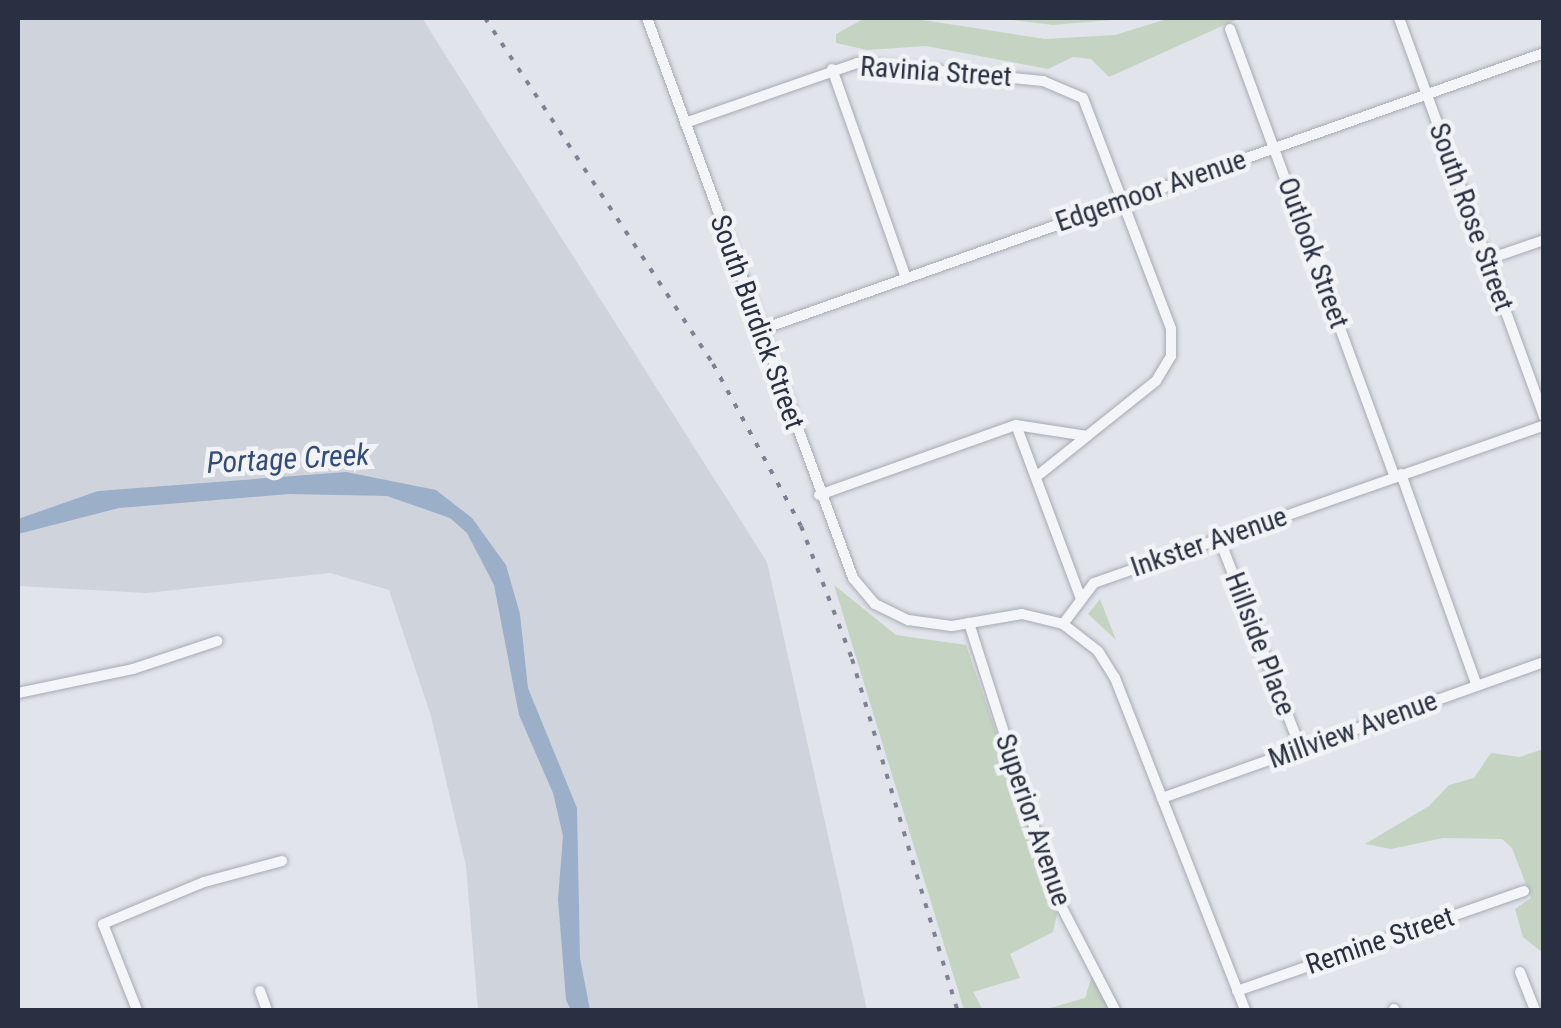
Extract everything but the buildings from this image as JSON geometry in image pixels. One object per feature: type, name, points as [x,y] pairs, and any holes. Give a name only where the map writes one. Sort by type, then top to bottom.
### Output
[{"type":"street","name":"South Burdick Street","points":[[646,18],[852,578],[888,612],[924,624],[969,622]]},
{"type":"street","name":"South Rose Street","points":[[1398,18],[1544,416]]},
{"type":"street","name":"Outlook Street","points":[[1230,29],[1477,686]]},
{"type":"street","name":"Edgemoor Avenue","points":[[760,330],[1544,53]]},
{"type":"street","name":"Ravinia Street","points":[[685,124],[832,69],[897,63],[1075,91],[1095,118],[1124,200]]},
{"type":"street","points":[[832,69],[906,278]]},
{"type":"street","points":[[1036,477],[1156,381],[1171,356],[1171,329],[1124,200]]},
{"type":"street","points":[[1486,260],[1544,240]]},
{"type":"street","points":[[819,494],[1016,424],[1087,436]]},
{"type":"street","points":[[1016,424],[1080,596]]},
{"type":"street","name":"Inkster Avenue","points":[[1063,624],[1080,596],[1096,582],[1544,425]]},
{"type":"street","name":"Hillside Place","points":[[1219,538],[1301,749]]},
{"type":"street","points":[[969,622],[1022,614],[1063,624],[1108,662],[1244,1010]]},
{"type":"street","name":"Superior Avenue","points":[[969,622],[1033,835],[1057,898],[1115,1010]]},
{"type":"street","points":[[18,693],[133,669],[217,641]]},
{"type":"street","name":"Millview Avenue","points":[[1162,798],[1544,662]]},
{"type":"street","points":[[137,1010],[103,924],[204,882],[282,861]]},
{"type":"street","name":"Remine Street","points":[[1237,991],[1524,891]]},
{"type":"street","points":[[1520,972],[1535,1010]]},
{"type":"street","points":[[260,991],[267,1010]]},
{"type":"shaded area","points":[[18,18],[422,18],[767,562],[867,1010],[478,1010],[466,866],[431,716],[389,590],[330,573],[147,593],[18,586]]},
{"type":"green space","points":[[865,18],[910,18],[1045,39],[1115,35],[1170,18],[1240,18],[1109,77],[1091,59],[1073,57],[1048,69],[926,46],[867,50],[836,43],[836,34]]},
{"type":"green space","points":[[995,18],[1134,18],[1053,25]]},
{"type":"green space","points":[[834,585],[896,635],[966,645],[1058,910],[1053,932],[1010,954],[1020,978],[973,992],[983,1010],[964,1010]]},
{"type":"green space","points":[[1100,599],[1116,640],[1088,614]]},
{"type":"green space","points":[[1543,749],[1543,953],[1523,937],[1515,909],[1531,898],[1512,848],[1502,839],[1443,838],[1391,849],[1365,844],[1429,806],[1449,785],[1474,778],[1491,753],[1520,757]]},
{"type":"green space","points":[[1092,976],[1111,1010],[1043,1010],[1085,998]]},
{"type":"water","points":[[346,472],[436,490],[472,518],[506,565],[520,614],[528,688],[577,808],[580,958],[590,1010],[571,1010],[566,1000],[558,899],[563,836],[553,793],[519,715],[494,585],[467,533],[450,518],[387,496],[289,494],[119,508],[18,534],[18,519],[98,491]]},
{"type":"railway","points":[[485,18],[713,364],[801,526],[852,659],[957,1010]]},
{"type":"water label","name":"Portage Creek","points":[[288,459]]}]
